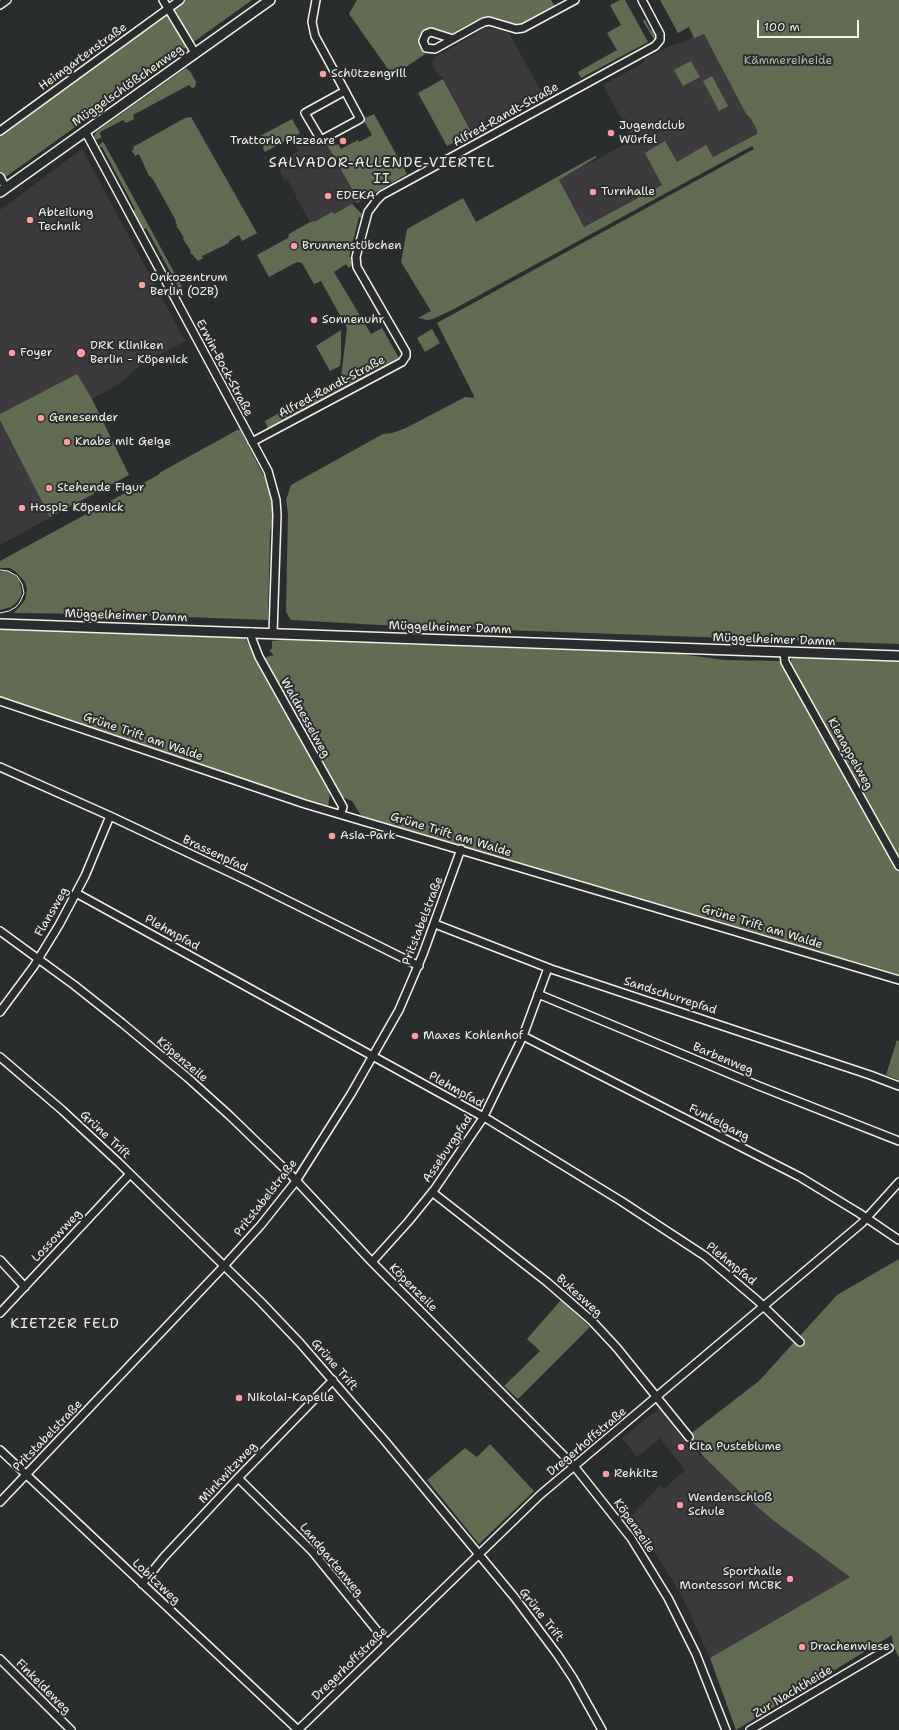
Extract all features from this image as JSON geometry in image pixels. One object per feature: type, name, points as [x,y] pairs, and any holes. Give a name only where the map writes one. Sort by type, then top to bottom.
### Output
[{"type":"main road","name":"Müggelschlößchenweg","points":[[3,190],[270,0]]},
{"type":"main road","name":"Müggelheimer Damm","points":[[0,624],[899,656]]},
{"type":"street","points":[[0,5],[7,0]]},
{"type":"street","points":[[163,0],[167,9],[196,53]]},
{"type":"street","name":"Heimgartenstraße","points":[[0,131],[180,0]]},
{"type":"street","points":[[316,0],[312,22],[315,36],[345,91],[360,119],[321,140],[305,113],[345,91]]},
{"type":"street","points":[[452,39],[484,22],[489,21],[516,29],[523,28],[575,0]]},
{"type":"street","name":"Alfred-Randt-Straße","points":[[252,442],[402,362],[406,356],[406,352],[357,267],[356,258],[368,212],[377,200],[382,195],[655,46],[660,40],[660,34],[642,0]]},
{"type":"street","name":"Erwin-Bock-Straße","points":[[85,131],[268,471],[276,500],[273,633]]},
{"type":"street","points":[[0,176],[3,190]]},
{"type":"street","name":"Waldnesselweg","points":[[252,632],[252,639],[260,657],[343,807],[341,813]]},
{"type":"street","name":"Kienappelweg","points":[[784,652],[785,662],[899,866]]},
{"type":"street","name":"Grüne Trift am Walde","points":[[0,701],[297,801],[899,980]]},
{"type":"street","name":"Brassenpfad","points":[[0,767],[110,816],[248,881],[419,966]]},
{"type":"street","name":"Flansweg","points":[[0,1012],[57,928],[76,893],[110,816]]},
{"type":"street","name":"Pritstabelstraße","points":[[0,1502],[224,1266],[261,1225],[296,1181],[374,1057],[399,1010],[419,966],[461,849]]},
{"type":"street","name":"Plehmpfad","points":[[76,893],[483,1118],[621,1201],[708,1258],[763,1305],[800,1342]]},
{"type":"street","name":"Sandschurrepfad","points":[[435,924],[548,968],[899,1086]]},
{"type":"street","name":"Köpenzeile","points":[[0,931],[38,958],[122,1023],[188,1078],[230,1116],[296,1181],[372,1262],[574,1466],[631,1538],[668,1598],[696,1654],[726,1730]]},
{"type":"street","name":"Asseburgpfad","points":[[372,1262],[408,1222],[432,1192],[483,1118],[523,1036],[548,968]]},
{"type":"street","name":"Barbenweg","points":[[538,994],[746,1081],[899,1141]]},
{"type":"street","name":"Funkelgang","points":[[523,1036],[775,1165],[866,1218],[899,1240]]},
{"type":"street","name":"Grüne Trift","points":[[0,1057],[60,1108],[130,1174],[285,1327],[333,1380],[515,1598],[557,1654],[585,1697],[602,1730]]},
{"type":"street","name":"Lossowweg","points":[[0,1313],[26,1287],[130,1174]]},
{"type":"street","name":"Dregerhoffstraße","points":[[298,1730],[540,1495],[866,1218],[899,1182]]},
{"type":"street","name":"Bukesweg","points":[[432,1192],[552,1286],[592,1321],[657,1396],[689,1437]]},
{"type":"street","points":[[0,1260],[26,1287]]},
{"type":"street","name":"Minkwitzweg","points":[[142,1584],[164,1557],[333,1380]]},
{"type":"street","name":"Lobitzweg","points":[[0,1450],[298,1730]]},
{"type":"street","name":"Landgartenweg","points":[[238,1478],[312,1551],[387,1643]]},
{"type":"street","name":"Zur Nachtheide","points":[[750,1730],[889,1648]]},
{"type":"street","name":"Finkeldeweg","points":[[0,1659],[71,1730]]},
{"type":"shaded area","points":[[488,27],[509,33],[542,93],[473,133],[443,77],[438,75],[432,64],[435,57]]},
{"type":"shaded area","points":[[700,34],[704,34],[745,112],[757,130],[757,134],[583,227],[558,180],[633,140],[603,85],[642,64],[645,59],[670,46],[684,42]]},
{"type":"shaded area","points":[[314,135],[320,146],[326,142],[352,189],[350,191],[356,202],[333,214],[332,212],[316,221],[310,222],[287,179],[284,180],[278,167],[284,163],[282,160],[298,151],[295,146]]},
{"type":"shaded area","name":"DRK Kliniken Berlin - Köpenick","points":[[82,149],[185,341],[139,366],[122,382],[92,399],[129,475],[0,545],[0,210]]},
{"type":"shaded area","points":[[661,1407],[701,1457],[703,1456],[740,1492],[774,1521],[850,1577],[710,1658],[683,1598],[650,1545],[628,1519],[661,1485],[664,1489],[685,1470],[660,1438],[637,1457],[622,1438]]},
{"type":"green space","points":[[184,0],[252,0],[0,181],[0,135]]},
{"type":"green space","points":[[357,0],[551,0],[556,8],[517,27],[490,19],[453,35],[427,28],[422,32],[419,41],[425,54],[393,76],[349,14]]},
{"type":"green space","points":[[620,0],[625,0],[648,42],[581,78],[578,72],[617,50],[607,33],[621,25],[610,5]]},
{"type":"green space","name":"Kämmereiheide","points":[[660,0],[899,0],[899,644],[417,627],[291,620],[286,612],[288,514],[286,500],[291,485],[383,434],[392,433],[406,428],[465,397],[474,398],[437,323],[754,149],[752,146],[454,309],[433,319],[427,320],[418,318],[431,311],[401,262],[407,229],[463,198],[476,222],[595,156],[597,157],[559,180],[584,227],[662,185],[645,153],[665,141],[677,162],[706,145],[713,157],[757,134],[757,130],[745,112],[704,34],[694,38],[689,27],[678,33]]},
{"type":"green space","points":[[645,20],[650,30],[655,29],[655,41],[643,21]]},
{"type":"green space","points":[[691,61],[700,77],[683,86],[674,70]]},
{"type":"green space","points":[[186,68],[190,71],[196,82],[195,87],[192,88],[189,85],[133,115],[134,119],[126,123],[123,120],[100,132],[101,138],[96,140],[93,139],[92,137],[96,132]]},
{"type":"green space","points":[[712,76],[728,106],[719,111],[703,81]]},
{"type":"green space","points":[[443,79],[472,133],[447,146],[418,93]]},
{"type":"green space","points":[[374,114],[407,174],[357,203],[350,190],[352,189],[326,143],[324,144],[323,141],[332,136],[336,145],[338,144],[341,149],[358,140],[359,142],[363,140],[372,135],[363,119]]},
{"type":"green space","points":[[191,117],[257,233],[242,241],[239,235],[229,241],[229,243],[202,256],[203,258],[198,261],[191,254],[191,251],[176,226],[175,219],[154,181],[149,176],[139,154],[135,156],[132,151],[134,149],[133,147],[185,118]]},
{"type":"green space","points":[[292,119],[300,133],[265,152],[263,149],[264,144],[260,136]]},
{"type":"green space","points":[[102,142],[104,143],[182,287],[179,292],[174,290],[178,286],[146,228],[142,230],[132,211],[135,209],[102,147],[97,148]]},
{"type":"green space","points":[[352,204],[362,214],[363,218],[359,217],[349,257],[354,258],[354,263],[349,268],[346,264],[334,272],[371,334],[382,328],[399,358],[268,429],[265,421],[341,377],[347,328],[321,281],[314,284],[302,263],[297,262],[269,277],[257,255],[288,238],[289,234],[310,222],[316,221],[332,212],[334,214]]},
{"type":"green space","points":[[432,329],[440,343],[425,352],[417,338]]},
{"type":"green space","points":[[341,330],[340,366],[330,371],[316,346]]},
{"type":"green space","points":[[77,374],[92,399],[129,475],[50,517],[0,420],[0,414]]},
{"type":"green space","points":[[237,430],[240,430],[269,486],[275,511],[270,532],[268,620],[104,614],[14,613],[25,600],[27,589],[25,582],[16,572],[10,568],[0,568],[0,561]]},
{"type":"green space","points":[[0,572],[10,572],[19,580],[22,592],[17,602],[11,607],[0,610]]},
{"type":"green space","points":[[0,629],[245,638],[330,790],[328,808],[0,699]]},
{"type":"green space","points":[[282,640],[680,654],[725,660],[782,661],[899,871],[899,975],[362,817],[352,801],[340,796],[264,660],[266,657],[274,655],[269,651],[272,648],[272,641]]},
{"type":"green space","points":[[792,658],[899,661],[899,862],[790,663]]},
{"type":"green space","points":[[897,1040],[899,1041],[899,1080],[886,1075]]},
{"type":"green space","points":[[899,1259],[899,1658],[893,1645],[892,1635],[736,1730],[710,1658],[850,1577],[774,1521],[740,1492],[703,1456],[689,1435],[759,1381],[837,1295]]},
{"type":"green space","points":[[561,1300],[590,1327],[518,1399],[504,1386],[540,1351],[527,1339]]},
{"type":"green space","points":[[490,1444],[534,1491],[479,1544],[427,1480],[465,1448],[477,1457]]},
{"type":"tram line","points":[[0,570],[8,571],[17,576],[22,584],[24,593],[16,607],[9,611],[0,613]]},
{"type":"place","name":"Schützengrill","points":[[323,74]]},
{"type":"place","name":"Jugendclub Würfel","points":[[611,133]]},
{"type":"place","name":"Trattoria Pizzeare","points":[[343,141]]},
{"type":"place","name":"Turnhalle","points":[[593,192]]},
{"type":"place","name":"EDEKA","points":[[328,196]]},
{"type":"place","name":"Abteilung Technik","points":[[30,220]]},
{"type":"place","name":"Brunnenstübchen","points":[[294,246]]},
{"type":"place","name":"Onkozentrum Berlin (OZB)","points":[[142,285]]},
{"type":"place","name":"Sonnenuhr","points":[[314,320]]},
{"type":"place","name":"Foyer","points":[[12,353]]},
{"type":"place","name":"DRK Kliniken Berlin - Köpenick","points":[[81,353]]},
{"type":"place","name":"Genesender","points":[[41,418]]},
{"type":"place","name":"Knabe mit Geige","points":[[67,442]]},
{"type":"place","name":"Stehende Figur","points":[[49,488]]},
{"type":"place","name":"Hospiz Köpenick","points":[[22,508]]},
{"type":"place","name":"Asia-Park","points":[[332,836]]},
{"type":"place","name":"Maxes Kohlenhof","points":[[415,1036]]},
{"type":"place","name":"Nikolai-Kapelle","points":[[239,1398]]},
{"type":"place","name":"Kita Pusteblume","points":[[681,1447]]},
{"type":"place","name":"Rehkitz","points":[[606,1474]]},
{"type":"place","name":"Wendenschloß Schule","points":[[680,1505]]},
{"type":"place","name":"Sporthalle Montessori MCBK","points":[[790,1579]]},
{"type":"place","name":"Drachenwiese","points":[[802,1647]]},
{"type":"district","name":"SALVADOR-ALLENDE-VIERTEL II","points":[[382,172]]},
{"type":"district","name":"KIETZER FELD","points":[[65,1324]]}]
